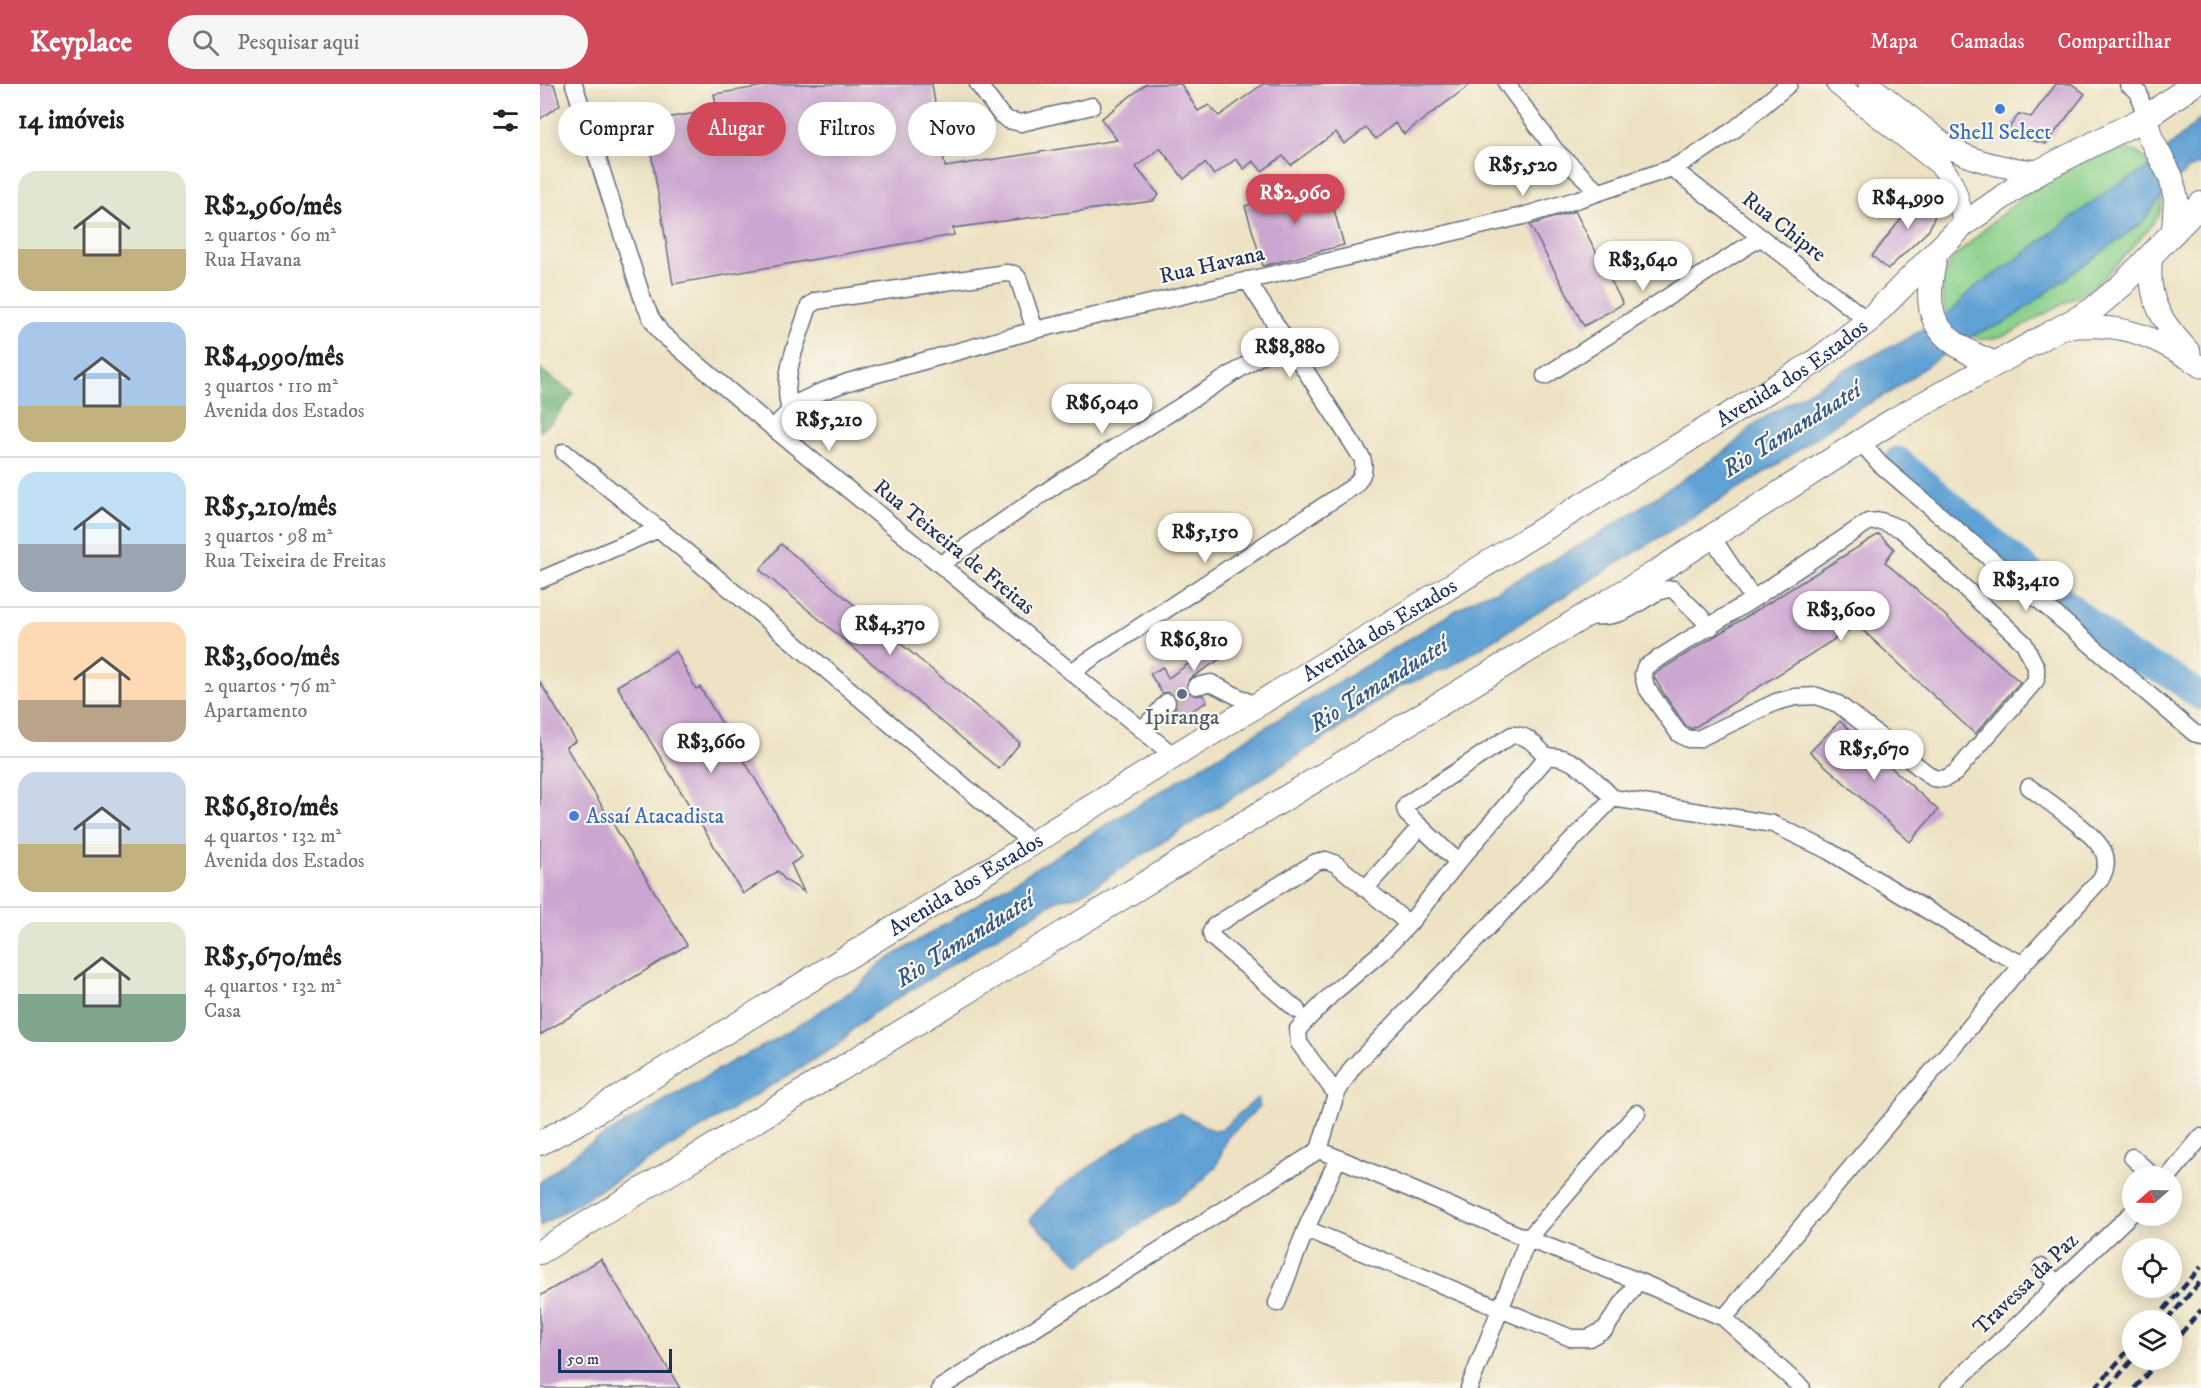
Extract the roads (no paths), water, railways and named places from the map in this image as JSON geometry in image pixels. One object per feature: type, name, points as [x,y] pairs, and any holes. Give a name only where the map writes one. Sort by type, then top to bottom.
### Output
[{"type":"highway","name":"Avenida dos Estados","points":[[540,1143],[589,1116],[1815,362],[1868,321],[1964,224],[2040,171],[2145,118],[2194,84]]},
{"type":"highway","points":[[2145,118],[2151,139],[2171,177],[2176,210],[2174,231]]},
{"type":"highway","points":[[540,1252],[1712,537],[1867,449],[1993,363],[2063,328],[2109,298],[2201,204]]},
{"type":"highway","points":[[1936,252],[1929,297],[1940,329],[1958,347],[1993,363]]},
{"type":"main road","points":[[1837,84],[1948,173],[1954,186],[1964,224]]},
{"type":"main road","points":[[1869,84],[1947,146],[1961,154],[2002,168],[2040,171]]},
{"type":"main road","points":[[2152,255],[2150,282],[2154,304],[2168,327],[2201,366]]},
{"type":"main road","points":[[2063,328],[2121,329],[2156,340],[2201,366]]},
{"type":"street","name":"Rua Teixeira de Freitas","points":[[574,84],[640,289],[651,318],[661,333],[773,428],[1174,756]]},
{"type":"street","points":[[978,84],[1000,115],[1008,120],[1021,123],[1092,106]]},
{"type":"street","points":[[1507,84],[1555,150],[1599,192]]},
{"type":"street","name":"Rua Havana","points":[[773,428],[799,402],[848,382],[1035,330],[1523,216],[1672,168],[1735,129],[1789,84]]},
{"type":"street","points":[[2128,84],[2139,93],[2145,118]]},
{"type":"street","name":"Rua Chipre","points":[[1672,168],[1868,321]]},
{"type":"street","points":[[1545,376],[1761,237]]},
{"type":"street","points":[[790,411],[786,396],[791,364],[809,306],[816,301],[1006,273],[1014,274],[1018,278],[1035,330]]},
{"type":"street","points":[[1071,672],[1360,481],[1365,466],[1362,458],[1247,280]]},
{"type":"street","points":[[941,564],[1057,484],[1286,340]]},
{"type":"street","points":[[2182,343],[2201,355]]},
{"type":"street","points":[[1867,449],[2103,656],[2194,733],[2201,735]]},
{"type":"street","points":[[564,452],[659,529],[1033,844]]},
{"type":"street","points":[[1881,521],[1901,529],[2024,643],[2036,667],[2036,680],[1955,773],[1944,779],[1933,778],[1838,704],[1817,696],[1795,697],[1776,702],[1707,736],[1688,739],[1679,734],[1646,687],[1642,675],[1645,667],[1753,599],[1869,522],[1881,521]]},
{"type":"street","points":[[540,580],[659,529]]},
{"type":"street","points":[[1712,537],[1753,599]]},
{"type":"street","points":[[1582,617],[1618,614],[1665,588],[1674,589],[1710,627]]},
{"type":"street","points":[[1196,686],[1211,683],[1256,706]]},
{"type":"street","points":[[1143,729],[1167,702]]},
{"type":"street","points":[[1458,862],[1407,814],[1405,808],[1407,804],[1512,735],[1520,734],[1527,737],[1547,757]]},
{"type":"street","points":[[1336,1094],[1299,1043],[1298,1029],[1332,994],[1384,950],[1409,924],[1547,757],[1558,755],[1574,763],[1613,798],[1773,824],[1827,850],[1995,951],[2023,964]]},
{"type":"street","points":[[1724,1318],[2023,964],[2100,880],[2106,869],[2104,853],[2091,835],[2029,787]]},
{"type":"street","points":[[940,1388],[1319,1150],[1336,1094],[1352,1068],[1613,798]]},
{"type":"street","points":[[1365,889],[1420,828]]},
{"type":"street","points":[[1297,1010],[1212,937],[1211,932],[1214,926],[1316,862],[1326,860],[1336,864],[1409,924]]},
{"type":"street","points":[[1469,1388],[1528,1239],[1637,1113]]},
{"type":"street","points":[[2177,1166],[2201,1137]]},
{"type":"street","points":[[1319,1150],[1528,1239],[1638,1281],[1724,1318],[1802,1388]]},
{"type":"street","points":[[2132,1157],[2142,1166]]},
{"type":"street","points":[[1277,1303],[1306,1229],[1338,1158]]},
{"type":"street","name":"Travessa da Paz","points":[[1949,1388],[2025,1319],[2057,1284],[2122,1222]]},
{"type":"street","points":[[1306,1229],[1571,1338],[1589,1338],[1605,1329],[1638,1281]]},
{"type":"street","points":[[2041,1267],[2057,1284]]},
{"type":"water","name":"Rio Tamanduateí","points":[[2201,118],[2201,164],[2192,167],[2176,180],[2143,222],[2005,323],[1977,333],[1894,390],[1849,414],[1781,462],[1448,668],[1399,687],[1322,740],[1080,895],[1057,900],[875,1012],[855,1027],[838,1045],[540,1226],[540,1182],[583,1148],[733,1061],[770,1043],[861,985],[878,965],[1481,595],[1497,591],[1600,534],[1727,450],[1757,422],[1845,370],[1912,336],[1954,309],[1972,289],[2006,267],[2112,188],[2143,171]]},
{"type":"water","points":[[1257,1098],[1260,1106],[1227,1138],[1216,1167],[1194,1188],[1080,1264],[1029,1220],[1058,1189],[1153,1123],[1180,1113],[1214,1131],[1221,1130]]},
{"type":"waterway","points":[[1898,460],[2127,654],[2171,675],[2201,697]]},
{"type":"tunnel","points":[[1167,702],[1196,686]]},
{"type":"railway","points":[[2164,1310],[2201,1267]]},
{"type":"railway","points":[[2176,1310],[2201,1281]]},
{"type":"railway","points":[[2182,1332],[2201,1310]]},
{"type":"railway","points":[[2095,1388],[2122,1357]]},
{"type":"railway","points":[[2108,1388],[2124,1370]]},
{"type":"railway","points":[[2135,1388],[2151,1370]]},
{"type":"place","name":"Shell Select","points":[[2000,109]]},
{"type":"place","name":"Ipiranga","points":[[1182,694]]},
{"type":"place","name":"Assaí Atacadista","points":[[574,816]]}]
